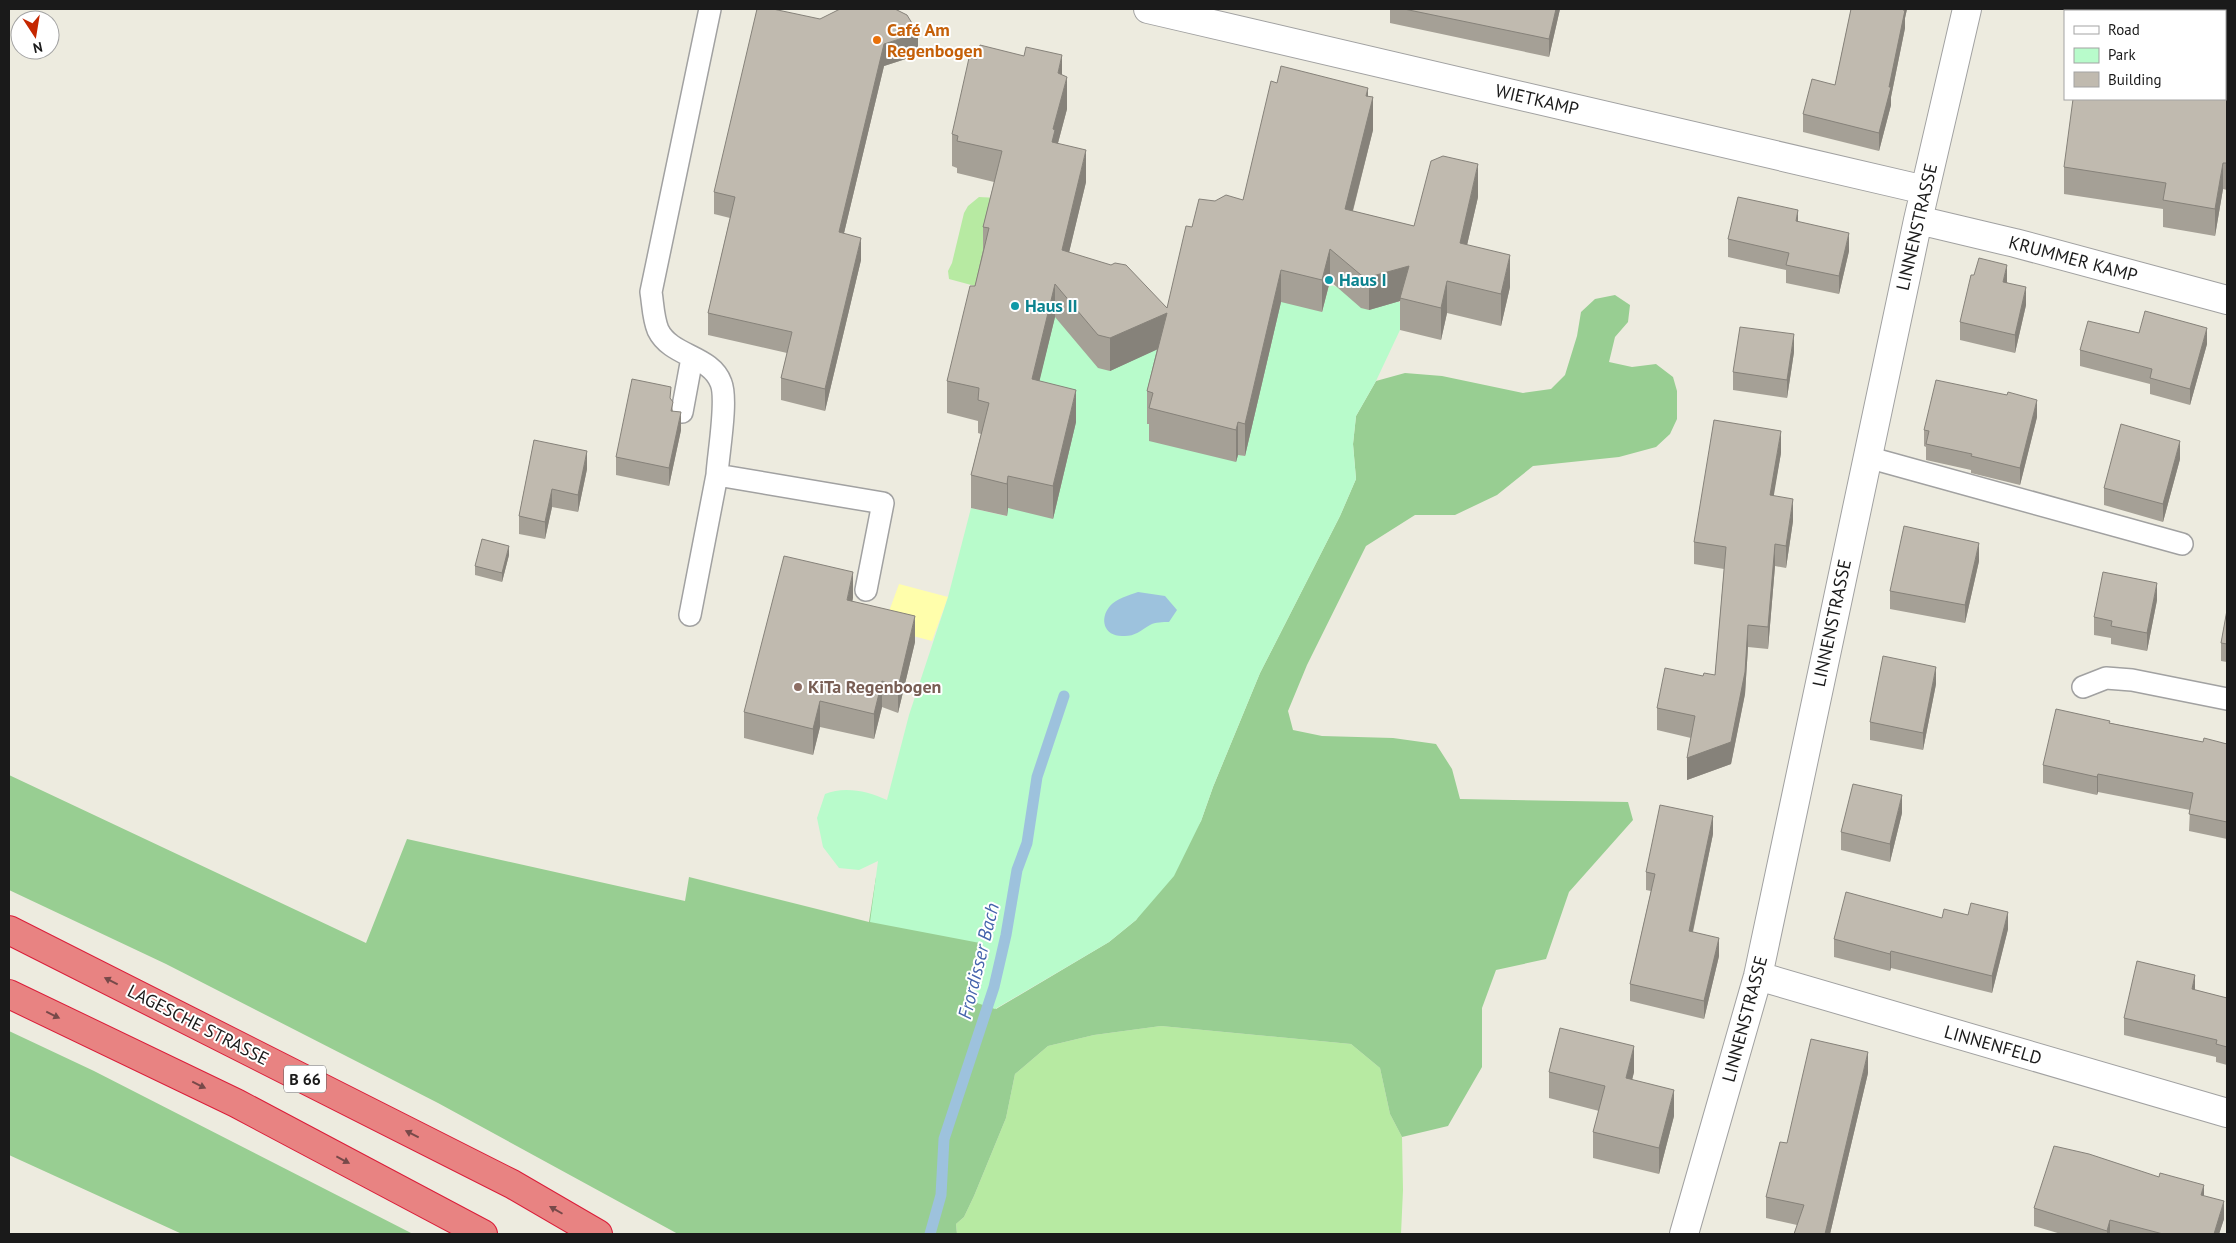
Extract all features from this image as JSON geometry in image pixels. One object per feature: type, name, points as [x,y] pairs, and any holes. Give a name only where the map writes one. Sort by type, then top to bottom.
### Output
[{"type":"highway","name":"LAGESCHE STRASSE","points":[[9,930],[512,1184],[598,1234]]},
{"type":"highway","points":[[9,994],[236,1103],[483,1234]]},
{"type":"street","name":"WIETKAMP","points":[[1148,9],[1925,190]]},
{"type":"street","name":"LINNENSTRASSE","points":[[1684,1234],[1758,976],[1918,220],[1967,9]]},
{"type":"street","name":"KRUMMER KAMP","points":[[1918,220],[2015,243],[2227,300]]},
{"type":"street","name":"LINNENFELD","points":[[1758,976],[2227,1113]]},
{"type":"lane","points":[[690,615],[717,475],[723,401],[721,383],[708,366],[672,348],[658,331],[653,312],[651,292],[710,9]]},
{"type":"lane","points":[[682,412],[692,358]]},
{"type":"lane","points":[[1868,457],[2182,544]]},
{"type":"lane","points":[[717,475],[883,503],[866,590]]},
{"type":"lane","points":[[2083,686],[2106,678],[2132,680],[2227,698]]},
{"type":"green space","points":[[979,197],[998,198],[975,286],[949,279],[948,271],[952,263],[964,213],[968,206]]},
{"type":"green space","points":[[1329,285],[1407,304],[1400,330],[1376,381],[1356,416],[1353,444],[1356,479],[1340,516],[1260,673],[1201,821],[1174,876],[1136,920],[1109,942],[995,1009],[971,1001],[980,943],[870,922],[878,861],[859,870],[839,868],[823,847],[817,818],[825,794],[832,792],[840,790],[856,791],[872,794],[887,800],[909,715],[948,597],[971,508],[1006,516],[1009,505],[1018,510],[1053,518],[1031,415],[1049,315],[1173,342],[1153,425],[1244,456],[1278,314],[1277,293],[1322,312]]},
{"type":"green space","points":[[1615,295],[1630,305],[1628,322],[1615,337],[1609,362],[1632,367],[1656,364],[1673,377],[1677,391],[1677,419],[1670,434],[1656,447],[1619,457],[1533,466],[1497,495],[1455,515],[1415,515],[1366,546],[1307,665],[1288,711],[1293,730],[1322,736],[1393,738],[1436,744],[1452,769],[1460,799],[1628,802],[1633,820],[1569,892],[1546,959],[1496,970],[1482,1008],[1482,1067],[1448,1126],[1402,1137],[1390,1114],[1380,1068],[1351,1044],[1161,1026],[1094,1035],[1048,1046],[1015,1074],[1006,1118],[974,1196],[964,1217],[956,1224],[957,1234],[678,1234],[438,1103],[166,964],[9,890],[9,775],[366,943],[407,839],[685,901],[689,877],[869,922],[876,877],[976,922],[996,1009],[1109,942],[1136,920],[1201,821],[1260,673],[1340,516],[1356,479],[1353,444],[1356,416],[1376,381],[1405,373],[1442,376],[1523,393],[1551,389],[1565,375],[1577,336],[1581,312],[1595,299]]},
{"type":"green space","points":[[1161,1026],[1351,1044],[1380,1068],[1390,1114],[1402,1137],[1403,1190],[1401,1234],[957,1234],[956,1224],[964,1217],[974,1196],[1006,1118],[1015,1074],[1048,1046],[1094,1035]]},
{"type":"green space","points":[[9,1031],[94,1071],[413,1234],[182,1234],[9,1155]]},
{"type":"sand","points":[[899,584],[948,597],[932,641],[891,630],[888,614]]},
{"type":"water","points":[[1138,592],[1165,596],[1177,610],[1169,622],[1152,624],[1133,635],[1122,636],[1111,633],[1107,630],[1104,621],[1110,606],[1123,597]]},
{"type":"building","points":[[757,9],[773,9],[820,19],[840,9],[895,9],[907,15],[918,33],[884,44],[839,232],[861,238],[825,389],[781,378],[792,332],[708,313],[735,197],[714,192]]},
{"type":"building","points":[[1404,9],[1556,9],[1549,39]]},
{"type":"building","points":[[1851,9],[1905,10],[1889,87],[1891,87],[1879,133],[1803,114],[1812,79],[1835,85]]},
{"type":"building","points":[[2084,9],[2177,9],[2177,10]]},
{"type":"building","points":[[980,45],[1024,56],[1026,47],[1062,55],[1058,73],[1067,77],[1053,129],[1055,130],[1052,142],[1086,150],[1062,250],[1111,265],[1115,263],[1126,265],[1167,308],[1186,226],[1192,227],[1199,199],[1215,201],[1226,195],[1243,200],[1271,81],[1277,83],[1281,66],[1368,88],[1366,96],[1373,97],[1345,209],[1414,226],[1431,161],[1443,156],[1478,164],[1460,243],[1510,255],[1501,294],[1447,281],[1441,308],[1400,298],[1409,266],[1369,277],[1361,275],[1330,249],[1322,280],[1281,270],[1245,424],[1238,422],[1236,430],[1149,408],[1153,393],[1147,391],[1167,313],[1110,338],[1098,335],[1055,284],[1032,379],[1076,390],[1053,486],[1008,476],[1007,484],[971,475],[989,403],[978,400],[979,388],[947,381],[970,286],[975,286],[989,228],[983,227],[1002,151],[957,141],[958,136],[952,134],[969,58],[977,59]]},
{"type":"building","points":[[2227,72],[2227,163],[2223,163],[2215,209],[2163,200],[2166,183],[2064,167],[2073,100],[2226,100]]},
{"type":"building","points":[[1738,197],[1798,210],[1796,221],[1849,233],[1839,276],[1786,265],[1789,253],[1728,239]]},
{"type":"building","points":[[1979,258],[2007,265],[2003,282],[2026,287],[2015,335],[1960,322],[1971,275],[1974,275]]},
{"type":"building","points":[[2145,311],[2207,328],[2190,389],[2150,378],[2152,369],[2080,350],[2088,321],[2139,333]]},
{"type":"building","points":[[1740,327],[1794,334],[1787,380],[1733,372]]},
{"type":"building","points":[[632,379],[671,387],[670,398],[673,402],[671,411],[681,412],[669,468],[616,457]]},
{"type":"building","points":[[1936,380],[2007,395],[2008,392],[2037,400],[2020,468],[1971,456],[1972,454],[1926,444],[1929,431],[1924,430]]},
{"type":"building","points":[[1714,420],[1781,431],[1770,495],[1793,499],[1786,546],[1775,544],[1768,627],[1748,625],[1745,672],[1731,742],[1687,758],[1695,716],[1657,708],[1665,668],[1703,676],[1704,673],[1715,675],[1726,547],[1694,542]]},
{"type":"building","points":[[2121,424],[2180,441],[2163,504],[2104,488]]},
{"type":"building","points":[[534,440],[587,451],[578,495],[552,489],[545,522],[519,516]]},
{"type":"building","points":[[1904,526],[1979,543],[1965,605],[1890,591]]},
{"type":"building","points":[[482,539],[509,546],[502,573],[475,566]]},
{"type":"building","points":[[784,556],[853,572],[847,600],[915,616],[898,688],[882,681],[874,714],[820,701],[813,729],[744,712]]},
{"type":"building","points":[[2103,572],[2157,583],[2147,633],[2111,626],[2112,621],[2094,617]]},
{"type":"building","points":[[2227,610],[2227,644],[2221,643]]},
{"type":"building","points":[[1883,656],[1936,667],[1923,733],[1870,722]]},
{"type":"building","points":[[2056,709],[2110,721],[2109,723],[2203,742],[2204,738],[2227,744],[2227,822],[2189,814],[2193,793],[2098,774],[2097,777],[2043,765]]},
{"type":"building","points":[[1853,784],[1902,795],[1890,844],[1841,832]]},
{"type":"building","points":[[1660,805],[1713,816],[1689,931],[1719,938],[1704,1001],[1630,984],[1655,874],[1646,872]]},
{"type":"building","points":[[1846,892],[1942,918],[1944,909],[1968,915],[1971,903],[2008,912],[1992,976],[1891,951],[1890,954],[1834,939]]},
{"type":"building","points":[[2137,961],[2195,975],[2192,989],[2227,998],[2227,1047],[2216,1044],[2217,1040],[2124,1018]]},
{"type":"building","points":[[1560,1028],[1634,1046],[1626,1078],[1674,1090],[1659,1148],[1593,1132],[1605,1086],[1549,1072]]},
{"type":"building","points":[[1811,1039],[1868,1052],[1825,1234],[1794,1234],[1804,1205],[1766,1197],[1780,1142],[1787,1143]]},
{"type":"building","points":[[2054,1146],[2089,1154],[2159,1177],[2160,1173],[2204,1185],[2201,1195],[2224,1201],[2214,1234],[2163,1234],[2110,1220],[2107,1231],[2034,1208]]},
{"type":"waterway","name":"Frordisser Bach","points":[[930,1234],[941,1195],[944,1139],[994,987],[1006,935],[1017,870],[1027,843],[1037,777],[1064,696]]},
{"type":"place","name":"Café Am Regenbogen","points":[[877,40]]},
{"type":"place","name":"Haus I","points":[[1329,280]]},
{"type":"place","name":"Haus II","points":[[1015,306]]},
{"type":"place","name":"KiTa Regenbogen","points":[[798,687]]}]
